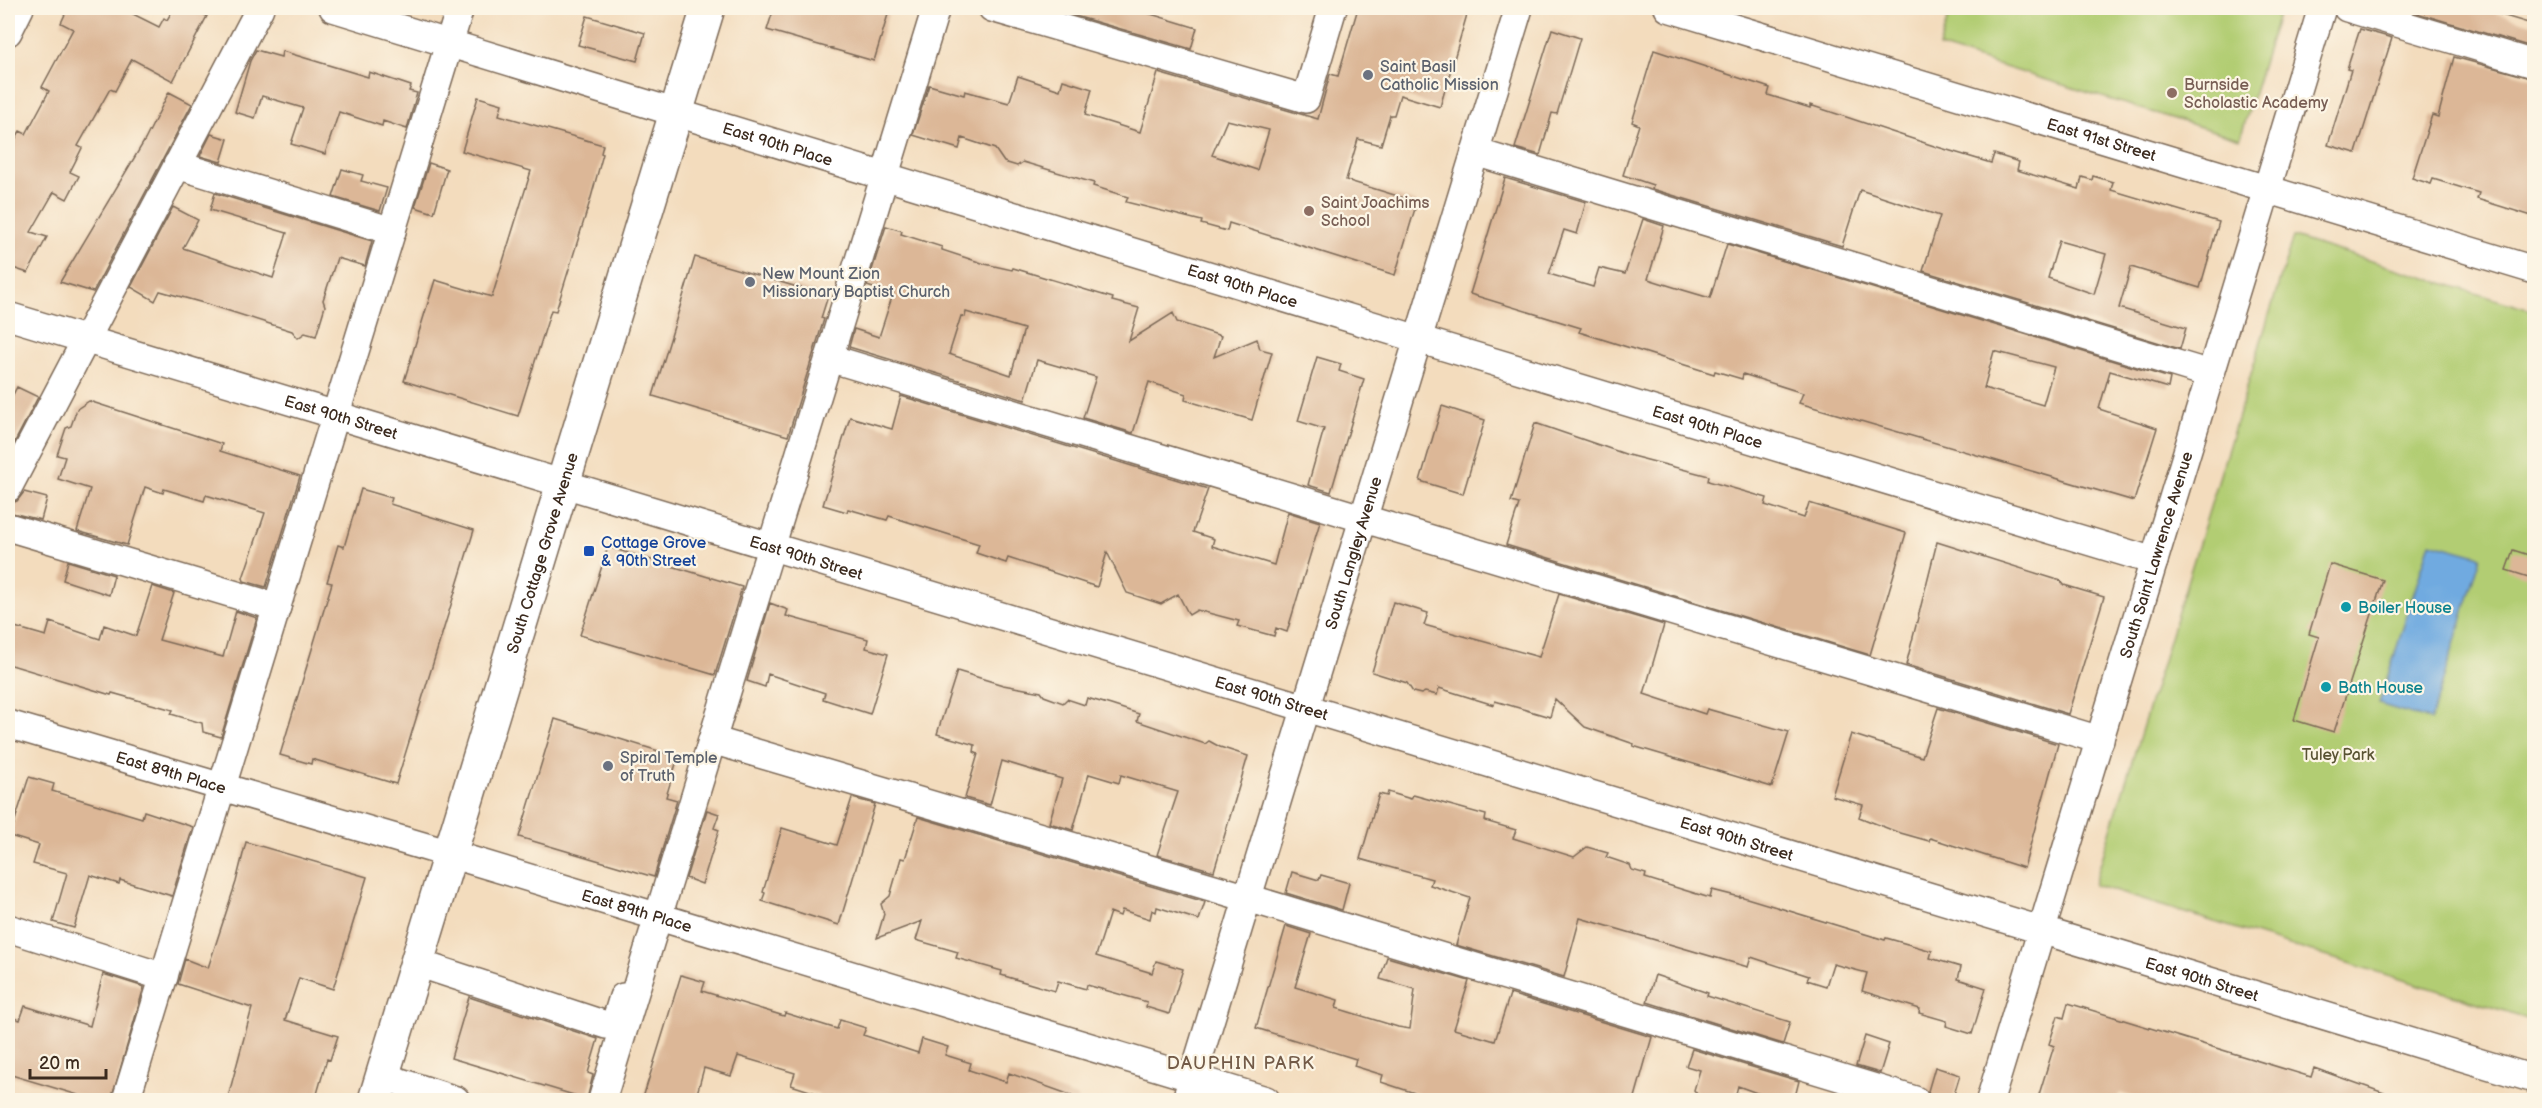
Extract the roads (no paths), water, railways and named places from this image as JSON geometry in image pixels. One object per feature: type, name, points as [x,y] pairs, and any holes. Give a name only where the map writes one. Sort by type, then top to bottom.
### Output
[{"type":"main road","name":"South Cottage Grove Avenue","points":[[378,1088],[708,8]]},
{"type":"street","points":[[8,32],[20,8]]},
{"type":"street","points":[[8,488],[260,8]]},
{"type":"street","name":"East 90th Place","points":[[333,8],[2154,561]]},
{"type":"street","points":[[126,1101],[460,8]]},
{"type":"street","points":[[602,1101],[936,8]]},
{"type":"street","points":[[992,8],[1306,99],[1333,8]]},
{"type":"street","name":"South Langley Avenue","points":[[1189,1090],[1519,8]]},
{"type":"street","name":"East 91st Street","points":[[1668,8],[1709,13],[2267,189],[2535,270]]},
{"type":"street","name":"South Saint Lawrence Avenue","points":[[1990,1101],[2322,8]]},
{"type":"street","points":[[2347,8],[2535,64]]},
{"type":"street","points":[[1475,152],[2211,374]]},
{"type":"street","points":[[177,165],[392,231]]},
{"type":"street","name":"East 90th Street","points":[[8,316],[2535,1079]]},
{"type":"street","points":[[829,358],[2100,740]]},
{"type":"street","points":[[8,527],[277,607]]},
{"type":"street","name":"East 89th Place","points":[[8,724],[658,917],[1189,1090],[1266,1101]]},
{"type":"street","points":[[712,740],[1248,898],[1915,1101]]},
{"type":"street","points":[[8,928],[164,977]]},
{"type":"street","points":[[417,963],[606,1024],[615,1023],[634,965],[643,966]]},
{"type":"street","points":[[378,1088],[456,1101]]},
{"type":"water","points":[[2430,542],[2481,556],[2431,720],[2379,704]]},
{"type":"place","name":"Saint Basil Catholic Mission","points":[[1368,75]]},
{"type":"place","name":"Burnside Scholastic Academy","points":[[2172,93]]},
{"type":"place","name":"Saint Joachims School","points":[[1309,211]]},
{"type":"place","name":"New Mount Zion Missionary Baptist Church","points":[[750,282]]},
{"type":"place","name":"Cottage Grove & 90th Street","points":[[589,551]]},
{"type":"place","name":"Boiler House","points":[[2346,607]]},
{"type":"place","name":"Bath House","points":[[2326,687]]},
{"type":"place","name":"Spiral Temple of Truth","points":[[608,766]]},
{"type":"district","name":"DAUPHIN PARK","points":[[1241,1063]]},
{"type":"park label","name":"Tuley Park","points":[[2338,754]]}]
